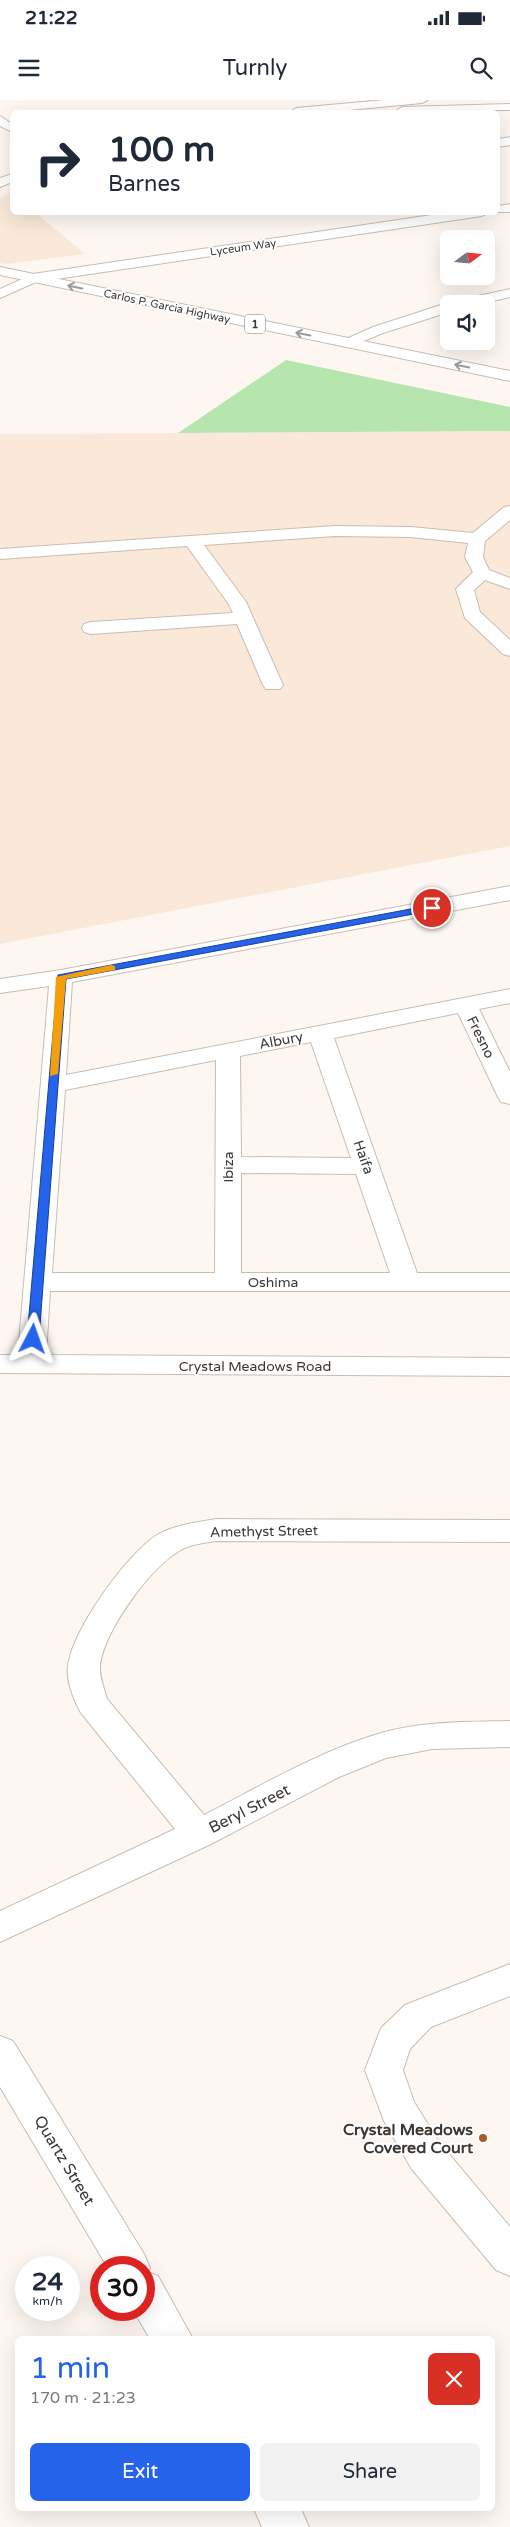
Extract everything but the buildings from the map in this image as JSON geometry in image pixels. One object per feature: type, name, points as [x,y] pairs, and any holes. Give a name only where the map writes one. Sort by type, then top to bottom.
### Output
[{"type":"main road","points":[[317,110],[422,100]]},
{"type":"main road","points":[[427,110],[510,106]]},
{"type":"main road","name":"Lyceum Way","points":[[0,271],[394,215]]},
{"type":"main road","name":"Lyceum Way","points":[[2,291],[33,278],[461,215]]},
{"type":"main road","points":[[133,252],[146,261]]},
{"type":"main road","name":"Carlos P. Garcia Highway","points":[[0,271],[510,376]]},
{"type":"main road","points":[[2,291],[37,296]]},
{"type":"main road","points":[[495,296],[510,293]]},
{"type":"main road","points":[[350,344],[378,330],[440,310]]},
{"type":"main road","points":[[231,336],[251,323]]},
{"type":"main road","points":[[510,512],[477,539],[474,557],[482,572],[510,584]]},
{"type":"main road","points":[[0,554],[335,531],[411,532],[477,539]]},
{"type":"main road","points":[[192,541],[237,602],[273,686]]},
{"type":"main road","points":[[482,572],[465,589],[471,614],[510,650]]},
{"type":"main road","points":[[91,628],[244,618]]},
{"type":"main road","points":[[0,986],[61,977],[510,894]]},
{"type":"main road","points":[[31,1364],[61,977]]},
{"type":"main road","name":"Albury","points":[[52,1085],[510,996]]},
{"type":"main road","name":"Fresno","points":[[465,1004],[510,1097]]},
{"type":"main road","name":"Haifa","points":[[320,1033],[407,1282]]},
{"type":"main road","name":"Ibiza","points":[[228,1051],[228,1282]]},
{"type":"main road","points":[[228,1166],[367,1166]]},
{"type":"main road","name":"Oshima","points":[[37,1282],[510,1282]]},
{"type":"main road","name":"Crystal Meadows Road","points":[[0,1364],[510,1368]]},
{"type":"main road","name":"Amethyst Street","points":[[199,1834],[93,1704],[86,1682],[84,1666],[90,1644],[109,1611],[150,1558],[169,1542],[192,1534],[216,1530],[510,1531]]},
{"type":"main road","name":"Beryl Street","points":[[0,1927],[199,1834],[327,1768],[382,1746],[432,1736],[510,1734]]},
{"type":"main road","points":[[510,1980],[488,1986],[418,2016],[394,2040],[384,2070],[396,2109],[425,2155],[510,2257]]},
{"type":"main road","name":"Quartz Street","points":[[0,2053],[123,2256]]},
{"type":"main road","points":[[155,2309],[171,2336]]},
{"type":"main road","points":[[277,2511],[287,2527]]},
{"type":"shaded area","points":[[10,193],[10,215],[38,215],[85,254],[8,264],[0,263],[0,198]]},
{"type":"shaded area","points":[[510,431],[510,846],[0,944],[0,434]]},
{"type":"green space","points":[[286,360],[510,407],[510,431],[178,433]]},
{"type":"slow traffic","points":[[53,1074],[61,977],[111,968]]},
{"type":"place","name":"Crystal Meadows Covered Court","points":[[483,2138]]},
{"type":"route","points":[[33,1339],[61,977],[432,908]]}]
